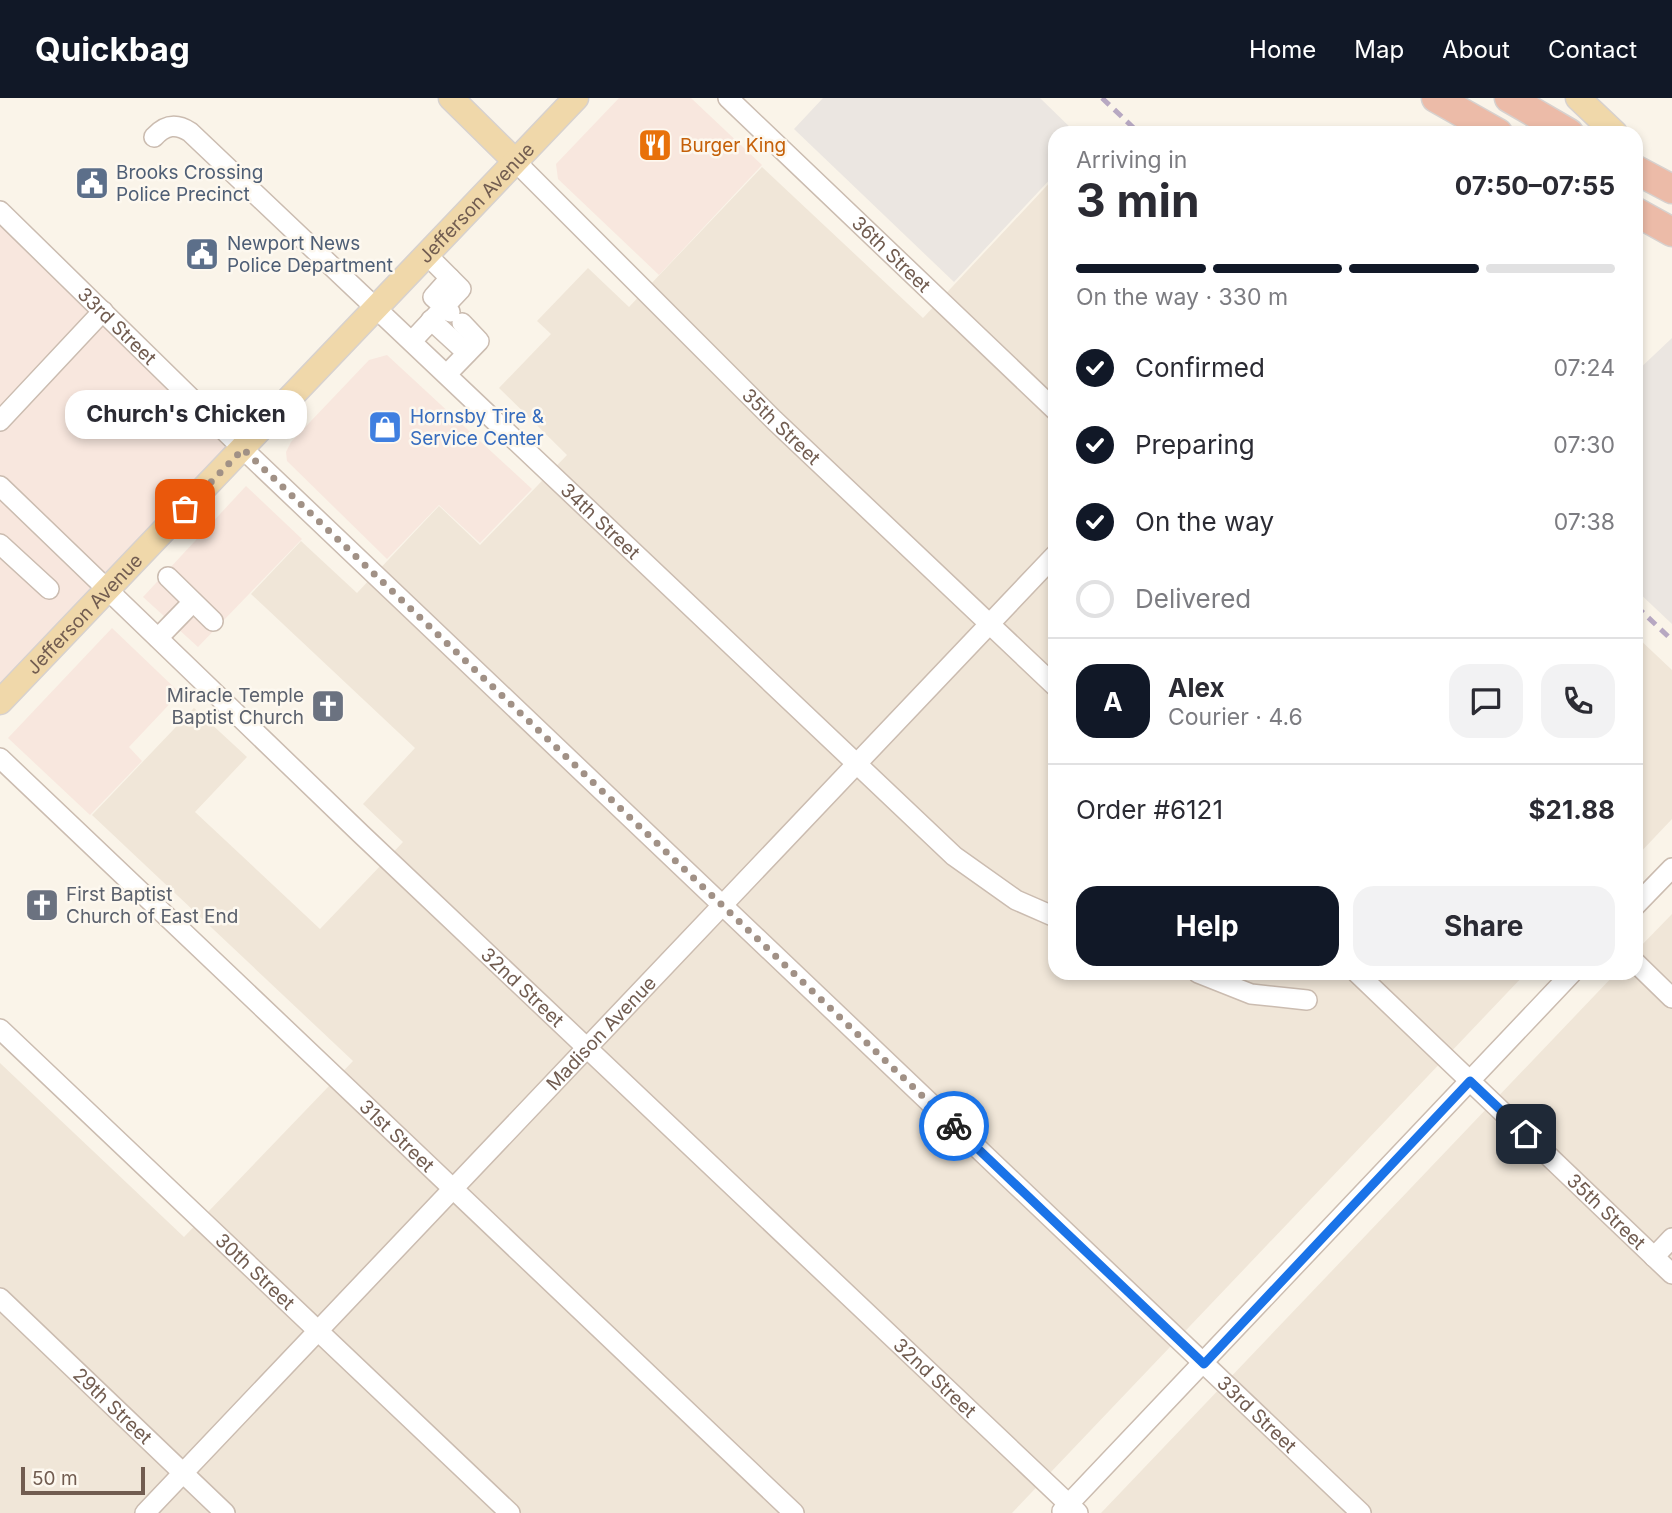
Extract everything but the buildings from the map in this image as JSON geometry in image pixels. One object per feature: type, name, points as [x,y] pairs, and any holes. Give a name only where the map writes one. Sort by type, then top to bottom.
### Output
[{"type":"highway","points":[[1436,98],[1486,126]]},
{"type":"highway","points":[[1509,98],[1557,126]]},
{"type":"highway","points":[[1643,174],[1672,188]]},
{"type":"highway","points":[[1643,216],[1672,232]]},
{"type":"main road","points":[[451,98],[515,162]]},
{"type":"main road","name":"Jefferson Avenue","points":[[0,702],[576,98]]},
{"type":"main road","points":[[1578,98],[1608,126]]},
{"type":"main road","points":[[1643,160],[1672,188]]},
{"type":"street","name":"36th Street","points":[[728,98],[1048,403]]},
{"type":"street","name":"34th Street","points":[[154,137],[168,127],[182,127],[190,132],[954,856],[983,880],[1048,915]]},
{"type":"street","name":"35th Street","points":[[515,162],[775,420],[1048,679]]},
{"type":"street","name":"33rd Street","points":[[0,211],[243,449],[1361,1513]]},
{"type":"street","points":[[427,255],[450,278],[433,297],[447,316],[467,354]]},
{"type":"street","points":[[0,421],[103,311]]},
{"type":"street","points":[[412,341],[447,316]]},
{"type":"street","points":[[447,316],[479,341],[447,374]]},
{"type":"street","name":"32nd Street","points":[[4,497],[108,589],[1069,1510]]},
{"type":"street","points":[[0,544],[49,589]]},
{"type":"street","name":"Madison Avenue","points":[[145,1513],[1048,562]]},
{"type":"street","points":[[168,577],[213,621]]},
{"type":"street","points":[[158,638],[193,602]]},
{"type":"street","name":"31st Street","points":[[0,758],[794,1513]]},
{"type":"street","points":[[1643,898],[1672,868]]},
{"type":"street","points":[[1643,970],[1672,998]]},
{"type":"street","points":[[1217,980],[1251,993],[1307,1000]]},
{"type":"street","name":"35th Street","points":[[1364,980],[1672,1274]]},
{"type":"street","points":[[1069,1510],[1565,980]]},
{"type":"street","name":"30th Street","points":[[0,1029],[510,1513]]},
{"type":"street","points":[[1654,1257],[1672,1238]]},
{"type":"street","name":"29th Street","points":[[0,1298],[225,1513]]},
{"type":"shaded area","points":[[619,98],[691,98],[762,165],[659,275],[558,179],[556,164]]},
{"type":"shaded area","points":[[823,98],[1040,98],[1069,126],[1048,126],[1048,181],[954,282],[794,129]]},
{"type":"shaded area","points":[[762,167],[923,318],[1048,184],[1048,980],[1519,980],[1012,1513],[0,1513],[0,1063],[184,1237],[353,1061],[92,815],[194,708],[247,757],[195,812],[320,929],[403,842],[363,804],[415,748],[251,594],[301,541],[357,593],[439,506],[480,545],[567,455],[499,388],[551,334],[537,321],[588,268],[629,307]]},
{"type":"shaded area","points":[[0,214],[243,449],[0,703]]},
{"type":"shaded area","points":[[1672,338],[1672,624],[1643,597],[1643,365]]},
{"type":"shaded area","points":[[387,355],[532,489],[480,543],[439,505],[387,559],[287,461],[286,452],[291,442],[369,360]]},
{"type":"shaded area","points":[[246,486],[302,539],[198,647],[143,597]]},
{"type":"shaded area","points":[[112,628],[180,693],[129,747],[142,761],[90,815],[8,738]]},
{"type":"shaded area","points":[[1643,643],[1672,670],[1672,819],[1643,850]]},
{"type":"shaded area","points":[[1672,914],[1672,1513],[1101,1513],[1609,980],[1643,980],[1643,944]]},
{"type":"railway","points":[[1102,98],[1132,126]]},
{"type":"railway","points":[[1643,613],[1672,640]]},
{"type":"way so far","points":[[185,509],[243,449],[954,1126]]},
{"type":"place","name":"Burger King","points":[[655,145]]},
{"type":"place","name":"Brooks Crossing Police Precinct","points":[[92,183]]},
{"type":"place","name":"Newport News Police Department","points":[[202,254]]},
{"type":"place","name":"Hornsby Tire & Service Center","points":[[385,427]]},
{"type":"place","name":"Church's Chicken","points":[[185,509]]},
{"type":"place","name":"Miracle Temple Baptist Church","points":[[328,706]]},
{"type":"place","name":"First Baptist Church of East End","points":[[42,905]]},
{"type":"route","points":[[954,1126],[1204,1364],[1470,1081],[1526,1134]]}]
